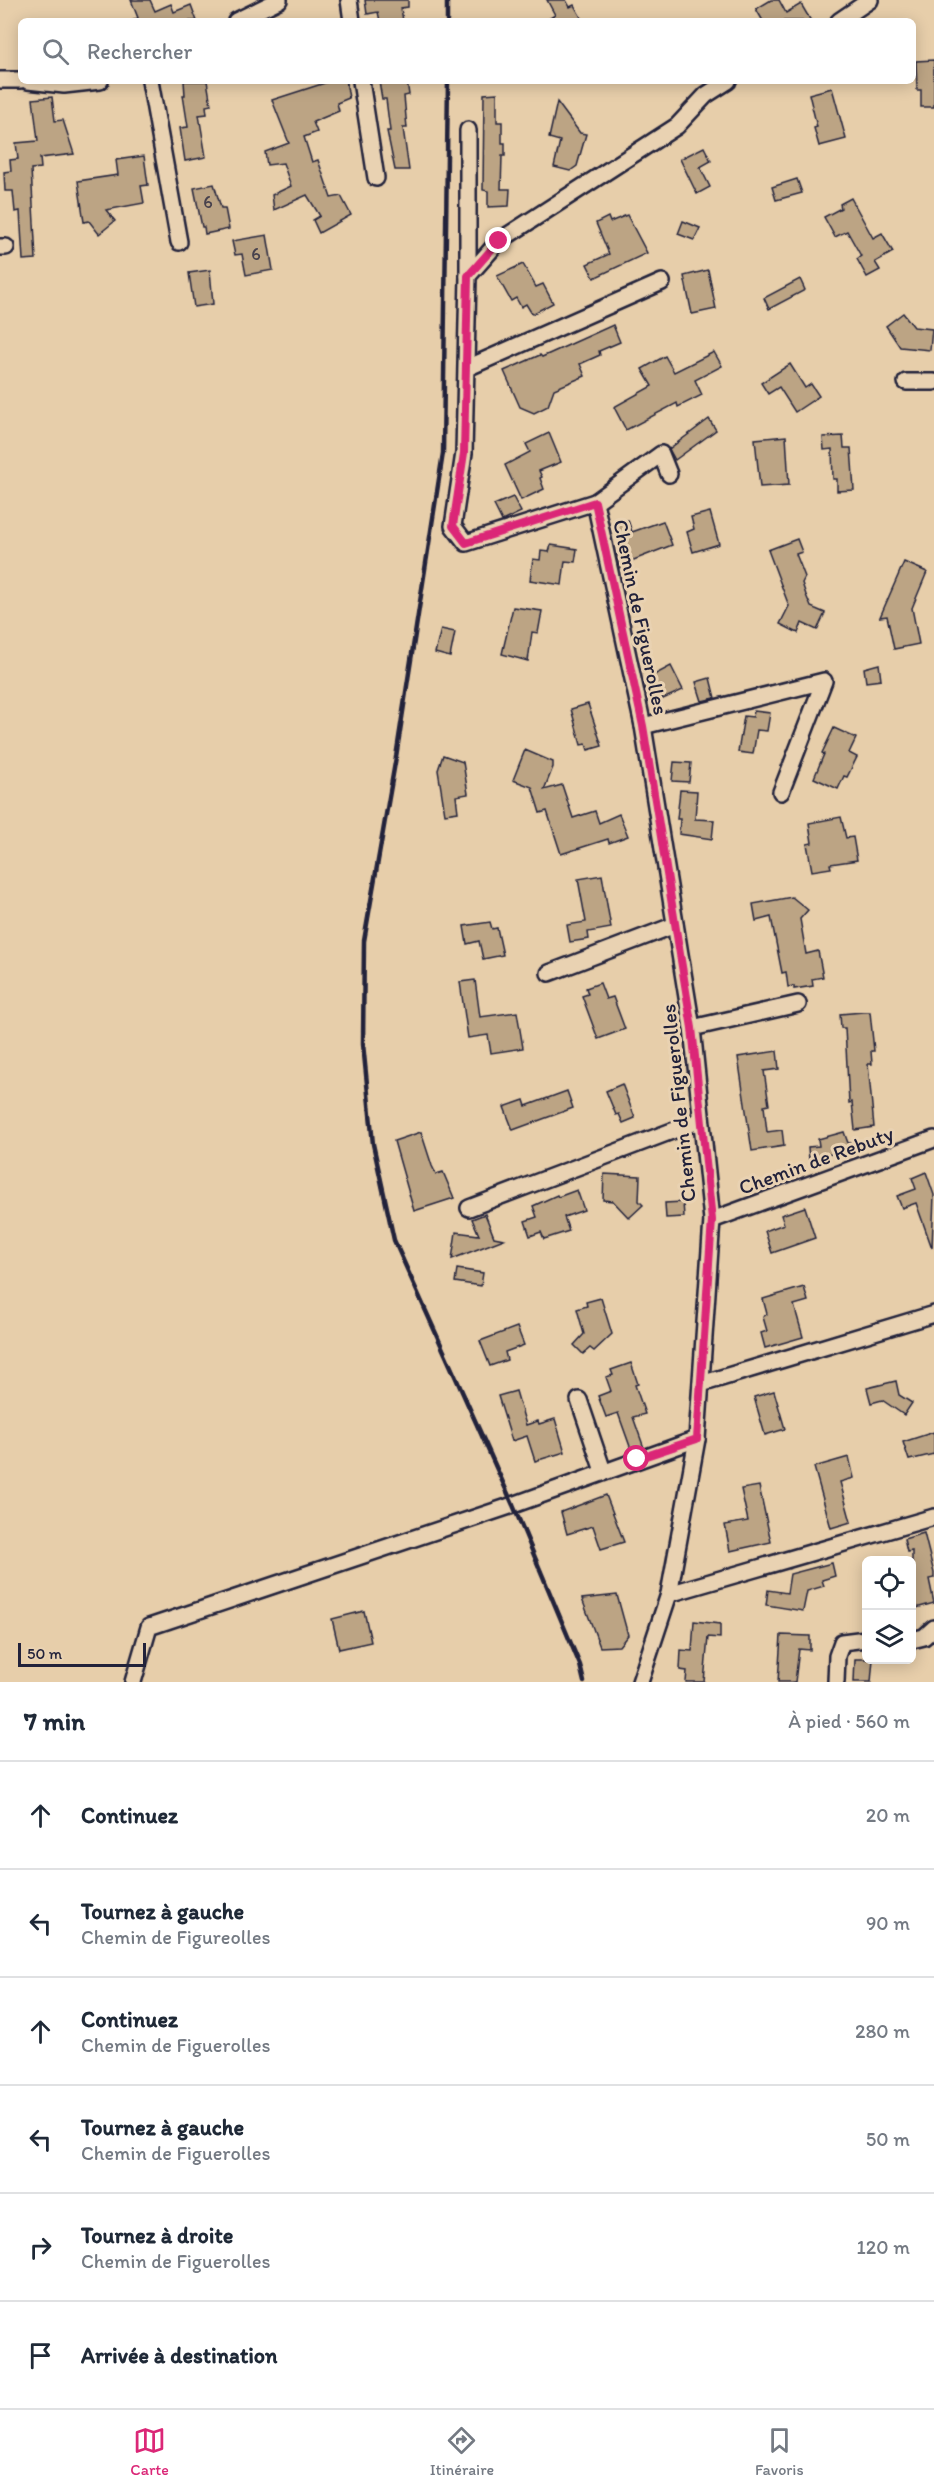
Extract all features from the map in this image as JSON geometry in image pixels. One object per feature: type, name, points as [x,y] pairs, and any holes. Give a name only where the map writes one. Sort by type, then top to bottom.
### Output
[{"type":"street","points":[[242,18],[279,0]]},
{"type":"street","points":[[349,0],[352,18]]},
{"type":"street","points":[[843,18],[870,0]]},
{"type":"street","points":[[0,80],[18,80]]},
{"type":"street","points":[[55,84],[73,84]]},
{"type":"street","points":[[151,84],[179,242]]},
{"type":"street","points":[[361,84],[376,178]]},
{"type":"street","points":[[468,276],[499,241],[677,126],[706,95],[723,84]]},
{"type":"street","name":"Chemin de Figuerolles","points":[[468,130],[467,368],[464,453],[453,526],[466,543],[595,502],[643,726],[692,1028],[712,1220],[697,1439],[669,1594],[640,1682]]},
{"type":"street","points":[[467,368],[662,282]]},
{"type":"street","points":[[906,382],[934,382]]},
{"type":"street","points":[[595,502],[661,454],[669,474]]},
{"type":"street","points":[[643,726],[824,681],[781,792]]},
{"type":"street","points":[[549,973],[675,925]]},
{"type":"street","points":[[692,1028],[798,1004]]},
{"type":"street","points":[[469,1208],[701,1120]]},
{"type":"street","name":"Chemin de Rebuty","points":[[712,1220],[934,1139]]},
{"type":"street","points":[[701,1384],[934,1314]]},
{"type":"street","points":[[579,1400],[603,1471]]},
{"type":"street","points":[[133,1682],[149,1627],[513,1505],[697,1439]]},
{"type":"street","points":[[669,1594],[934,1517]]},
{"type":"street","points":[[916,1639],[924,1637],[934,1628]]},
{"type":"street","points":[[836,1682],[837,1656],[842,1642],[862,1640]]},
{"type":"building","points":[[131,0],[150,0],[155,11],[171,4],[174,12],[191,5],[196,18],[138,18]]},
{"type":"building","points":[[365,0],[408,0],[408,7],[401,8],[403,18],[379,18],[378,12],[367,14]]},
{"type":"building","points":[[547,0],[566,0],[570,7],[574,5],[581,18],[550,18],[555,15]]},
{"type":"building","points":[[771,0],[779,0],[786,13],[801,4],[809,18],[761,18],[756,9]]},
{"type":"building","points":[[934,60],[934,107],[921,107],[921,90],[917,90],[916,61]]},
{"type":"building","points":[[184,84],[208,84],[211,105],[206,106],[207,114],[199,115],[206,157],[185,161],[180,128],[188,127],[183,95],[185,95]]},
{"type":"building","points":[[322,84],[347,84],[349,98],[337,103],[339,111],[313,122],[317,132],[304,137],[312,162],[318,160],[331,198],[341,196],[351,215],[319,233],[313,220],[320,216],[307,195],[274,210],[272,195],[291,186],[283,163],[267,165],[265,152],[289,143],[272,100]]},
{"type":"building","points":[[380,84],[407,84],[409,95],[404,96],[407,128],[403,128],[409,170],[395,170],[387,131],[390,131],[386,99],[382,99]]},
{"type":"building","points":[[832,88],[846,139],[819,146],[809,94]]},
{"type":"building","points":[[497,93],[497,122],[502,122],[502,143],[505,143],[505,156],[502,156],[501,189],[510,189],[509,206],[488,207],[488,191],[483,190],[484,94]]},
{"type":"building","points":[[52,97],[55,121],[63,120],[74,154],[40,158],[41,168],[31,169],[36,259],[23,260],[20,211],[15,212],[13,191],[5,191],[4,172],[11,171],[10,160],[18,159],[16,143],[38,141],[33,99]]},
{"type":"building","points":[[557,102],[580,133],[586,134],[577,166],[570,171],[554,167],[560,141],[549,138]]},
{"type":"building","points":[[704,147],[711,161],[700,167],[710,187],[697,194],[680,159]]},
{"type":"building","points":[[144,156],[148,185],[141,186],[144,203],[106,210],[115,221],[99,234],[89,221],[84,222],[78,181],[118,175],[116,160]]},
{"type":"building","points":[[797,179],[802,193],[776,200],[772,187]]},
{"type":"building","points":[[214,184],[221,208],[225,208],[229,229],[205,234],[194,188]]},
{"type":"building","points":[[851,198],[873,238],[882,233],[893,252],[875,262],[880,270],[867,277],[857,259],[861,256],[847,231],[835,237],[824,217],[841,208],[840,204]]},
{"type":"building","points":[[627,215],[647,253],[594,278],[587,264],[609,254],[596,223],[608,217],[610,222]]},
{"type":"building","points":[[683,221],[700,228],[694,240],[678,234]]},
{"type":"building","points":[[267,235],[273,270],[246,275],[242,254],[235,255],[232,241]]},
{"type":"building","points":[[523,264],[536,287],[543,284],[553,303],[532,314],[526,304],[521,307],[516,298],[511,301],[497,276]]},
{"type":"building","points":[[210,270],[213,304],[194,307],[189,273]]},
{"type":"building","points":[[708,270],[716,309],[692,314],[684,276]]},
{"type":"building","points":[[800,279],[805,290],[769,309],[764,298]]},
{"type":"building","points":[[903,313],[914,327],[932,329],[930,350],[900,347],[886,326]]},
{"type":"building","points":[[613,325],[620,342],[599,351],[600,355],[580,364],[585,376],[554,389],[548,406],[534,413],[520,407],[504,371],[540,355],[542,357]]},
{"type":"building","points":[[714,352],[722,366],[695,380],[702,395],[678,407],[677,403],[626,430],[614,407],[652,386],[642,369],[665,356],[674,372]]},
{"type":"building","points":[[790,364],[805,388],[811,384],[819,396],[795,412],[779,387],[768,394],[761,383]]},
{"type":"building","points":[[709,419],[716,430],[675,460],[669,449]]},
{"type":"building","points":[[549,433],[561,462],[539,471],[544,489],[521,500],[505,465],[530,452],[526,444]]},
{"type":"building","points":[[786,436],[789,485],[760,487],[755,439]]},
{"type":"building","points":[[843,436],[844,448],[851,448],[854,490],[837,491],[837,479],[833,479],[832,449],[824,450],[823,437]]},
{"type":"building","points":[[513,497],[521,512],[502,521],[494,505]]},
{"type":"building","points":[[710,512],[719,544],[693,552],[687,532],[694,529],[691,517]]},
{"type":"building","points":[[628,520],[632,532],[663,521],[672,545],[631,561],[632,566],[619,568],[616,555],[624,554],[615,525]]},
{"type":"building","points":[[797,539],[802,552],[796,554],[805,577],[802,583],[806,595],[811,607],[825,613],[817,630],[802,623],[798,633],[780,624],[789,606],[768,550]]},
{"type":"building","points":[[551,545],[577,549],[575,562],[565,561],[562,585],[530,580],[533,559],[540,560],[541,551],[549,552]]},
{"type":"building","points":[[904,562],[927,572],[912,608],[919,644],[894,649],[887,616],[880,617]]},
{"type":"building","points":[[513,607],[542,611],[538,633],[532,632],[528,661],[502,654]]},
{"type":"building","points":[[441,629],[455,632],[450,657],[435,653]]},
{"type":"building","points":[[879,664],[881,680],[866,682],[864,668]]},
{"type":"building","points":[[671,666],[683,690],[663,699],[652,676]]},
{"type":"building","points":[[710,678],[715,698],[702,701],[696,682]]},
{"type":"building","points":[[588,704],[602,746],[588,750],[586,744],[581,745],[571,709]]},
{"type":"building","points":[[754,711],[770,713],[767,731],[757,730],[753,754],[738,752],[744,716],[753,717]]},
{"type":"building","points":[[834,728],[856,738],[849,753],[857,757],[838,789],[814,778],[824,754],[822,753]]},
{"type":"building","points":[[525,750],[553,762],[544,790],[562,785],[573,818],[595,811],[599,823],[619,814],[628,836],[609,843],[608,839],[561,854],[547,811],[540,813],[532,787],[513,780]]},
{"type":"building","points":[[443,755],[463,762],[468,794],[456,796],[458,812],[445,814],[438,770]]},
{"type":"building","points":[[674,762],[691,763],[689,782],[672,781]]},
{"type":"building","points":[[680,790],[697,791],[695,819],[714,820],[712,839],[679,834],[680,819],[677,819]]},
{"type":"building","points":[[841,817],[846,838],[853,837],[857,860],[830,864],[831,868],[812,871],[807,844],[812,843],[809,823]]},
{"type":"building","points":[[602,875],[611,928],[588,932],[589,939],[570,942],[567,925],[586,922],[578,879]]},
{"type":"building","points":[[792,897],[808,910],[800,919],[806,954],[818,951],[823,977],[812,979],[813,986],[794,989],[794,986],[788,987],[786,972],[782,973],[771,917],[756,921],[753,904]]},
{"type":"building","points":[[490,922],[492,929],[497,928],[503,955],[483,959],[479,941],[467,944],[464,926]]},
{"type":"building","points":[[475,980],[480,1017],[517,1012],[523,1048],[491,1053],[488,1035],[468,1038],[460,982]]},
{"type":"building","points":[[600,983],[606,999],[613,997],[625,1029],[598,1039],[582,996],[588,994],[586,988]]},
{"type":"building","points":[[870,1012],[874,1051],[871,1051],[872,1064],[868,1064],[874,1127],[855,1130],[852,1102],[849,1103],[845,1028],[841,1028],[840,1014]]},
{"type":"building","points":[[777,1051],[779,1069],[764,1071],[769,1105],[764,1106],[767,1132],[782,1130],[784,1146],[752,1151],[738,1057]]},
{"type":"building","points":[[622,1084],[635,1118],[623,1123],[619,1114],[616,1115],[606,1091]]},
{"type":"building","points":[[567,1091],[573,1108],[513,1130],[504,1107],[524,1100],[526,1106]]},
{"type":"building","points":[[421,1132],[436,1174],[443,1172],[454,1198],[414,1211],[394,1141]]},
{"type":"building","points":[[844,1132],[848,1143],[852,1143],[853,1147],[809,1161],[808,1147],[819,1146],[818,1139]]},
{"type":"building","points":[[926,1172],[934,1195],[932,1248],[916,1203],[902,1208],[897,1196],[916,1189],[912,1178]]},
{"type":"building","points":[[604,1174],[640,1176],[639,1201],[643,1205],[629,1218],[613,1201],[603,1200]]},
{"type":"building","points":[[577,1190],[584,1210],[564,1217],[569,1231],[544,1239],[541,1232],[530,1236],[525,1221],[537,1217],[533,1206],[557,1195],[558,1197]]},
{"type":"building","points":[[683,1202],[684,1217],[666,1218],[665,1203]]},
{"type":"building","points":[[805,1207],[815,1238],[772,1253],[765,1231],[784,1224],[781,1215]]},
{"type":"building","points":[[485,1214],[494,1237],[504,1239],[452,1259],[456,1232],[479,1235],[472,1219]]},
{"type":"building","points":[[457,1269],[483,1273],[481,1286],[455,1282]]},
{"type":"building","points":[[804,1287],[808,1301],[794,1305],[803,1337],[765,1348],[761,1333],[767,1331],[763,1317],[767,1314],[763,1299]]},
{"type":"building","points":[[601,1298],[612,1334],[594,1351],[590,1348],[583,1354],[574,1345],[584,1334],[577,1309],[587,1306],[586,1302]]},
{"type":"building","points":[[517,1327],[524,1345],[505,1352],[507,1360],[490,1366],[480,1341]]},
{"type":"building","points":[[631,1363],[638,1384],[635,1385],[645,1414],[633,1417],[644,1448],[632,1452],[618,1413],[606,1417],[598,1396],[611,1391],[606,1377],[613,1375],[611,1370]]},
{"type":"building","points":[[896,1381],[899,1395],[912,1403],[904,1415],[882,1400],[871,1403],[867,1388]]},
{"type":"building","points":[[516,1391],[526,1425],[555,1419],[565,1452],[535,1461],[527,1436],[512,1441],[498,1396]]},
{"type":"building","points":[[774,1391],[785,1429],[765,1435],[754,1397]]},
{"type":"building","points":[[934,1432],[934,1454],[909,1460],[903,1442]]},
{"type":"building","points":[[849,1457],[854,1478],[840,1482],[851,1522],[831,1528],[814,1467]]},
{"type":"building","points":[[759,1486],[771,1542],[730,1551],[725,1525],[748,1521],[741,1489]]},
{"type":"building","points":[[606,1495],[624,1542],[601,1549],[593,1526],[567,1534],[561,1512]]},
{"type":"building","points":[[924,1533],[934,1573],[934,1578],[929,1579],[934,1603],[916,1608],[916,1556],[912,1556],[912,1551],[907,1552],[904,1539]]},
{"type":"building","points":[[832,1563],[835,1576],[822,1580],[824,1586],[807,1591],[803,1611],[766,1605],[768,1590],[787,1593],[790,1574]]},
{"type":"building","points":[[617,1595],[628,1635],[619,1646],[600,1647],[582,1599]]},
{"type":"building","points":[[364,1611],[371,1642],[339,1649],[332,1619]]},
{"type":"building","points":[[694,1621],[720,1624],[720,1638],[708,1637],[704,1682],[686,1682],[687,1671],[680,1670],[681,1650],[692,1651]]},
{"type":"building","points":[[781,1635],[810,1636],[810,1650],[799,1649],[795,1682],[778,1682]]},
{"type":"building","points":[[855,1659],[862,1659],[862,1664],[873,1664],[871,1682],[854,1682]]},
{"type":"railway","points":[[447,0],[447,18]]},
{"type":"railway","points":[[448,84],[443,453],[396,757],[364,941],[363,1044],[373,1144],[394,1240],[513,1505],[580,1665],[584,1682]]},
{"type":"route","points":[[499,241],[468,276],[464,453],[453,526],[466,543],[595,502],[643,726],[692,1028],[712,1220],[697,1439],[637,1459]]}]
